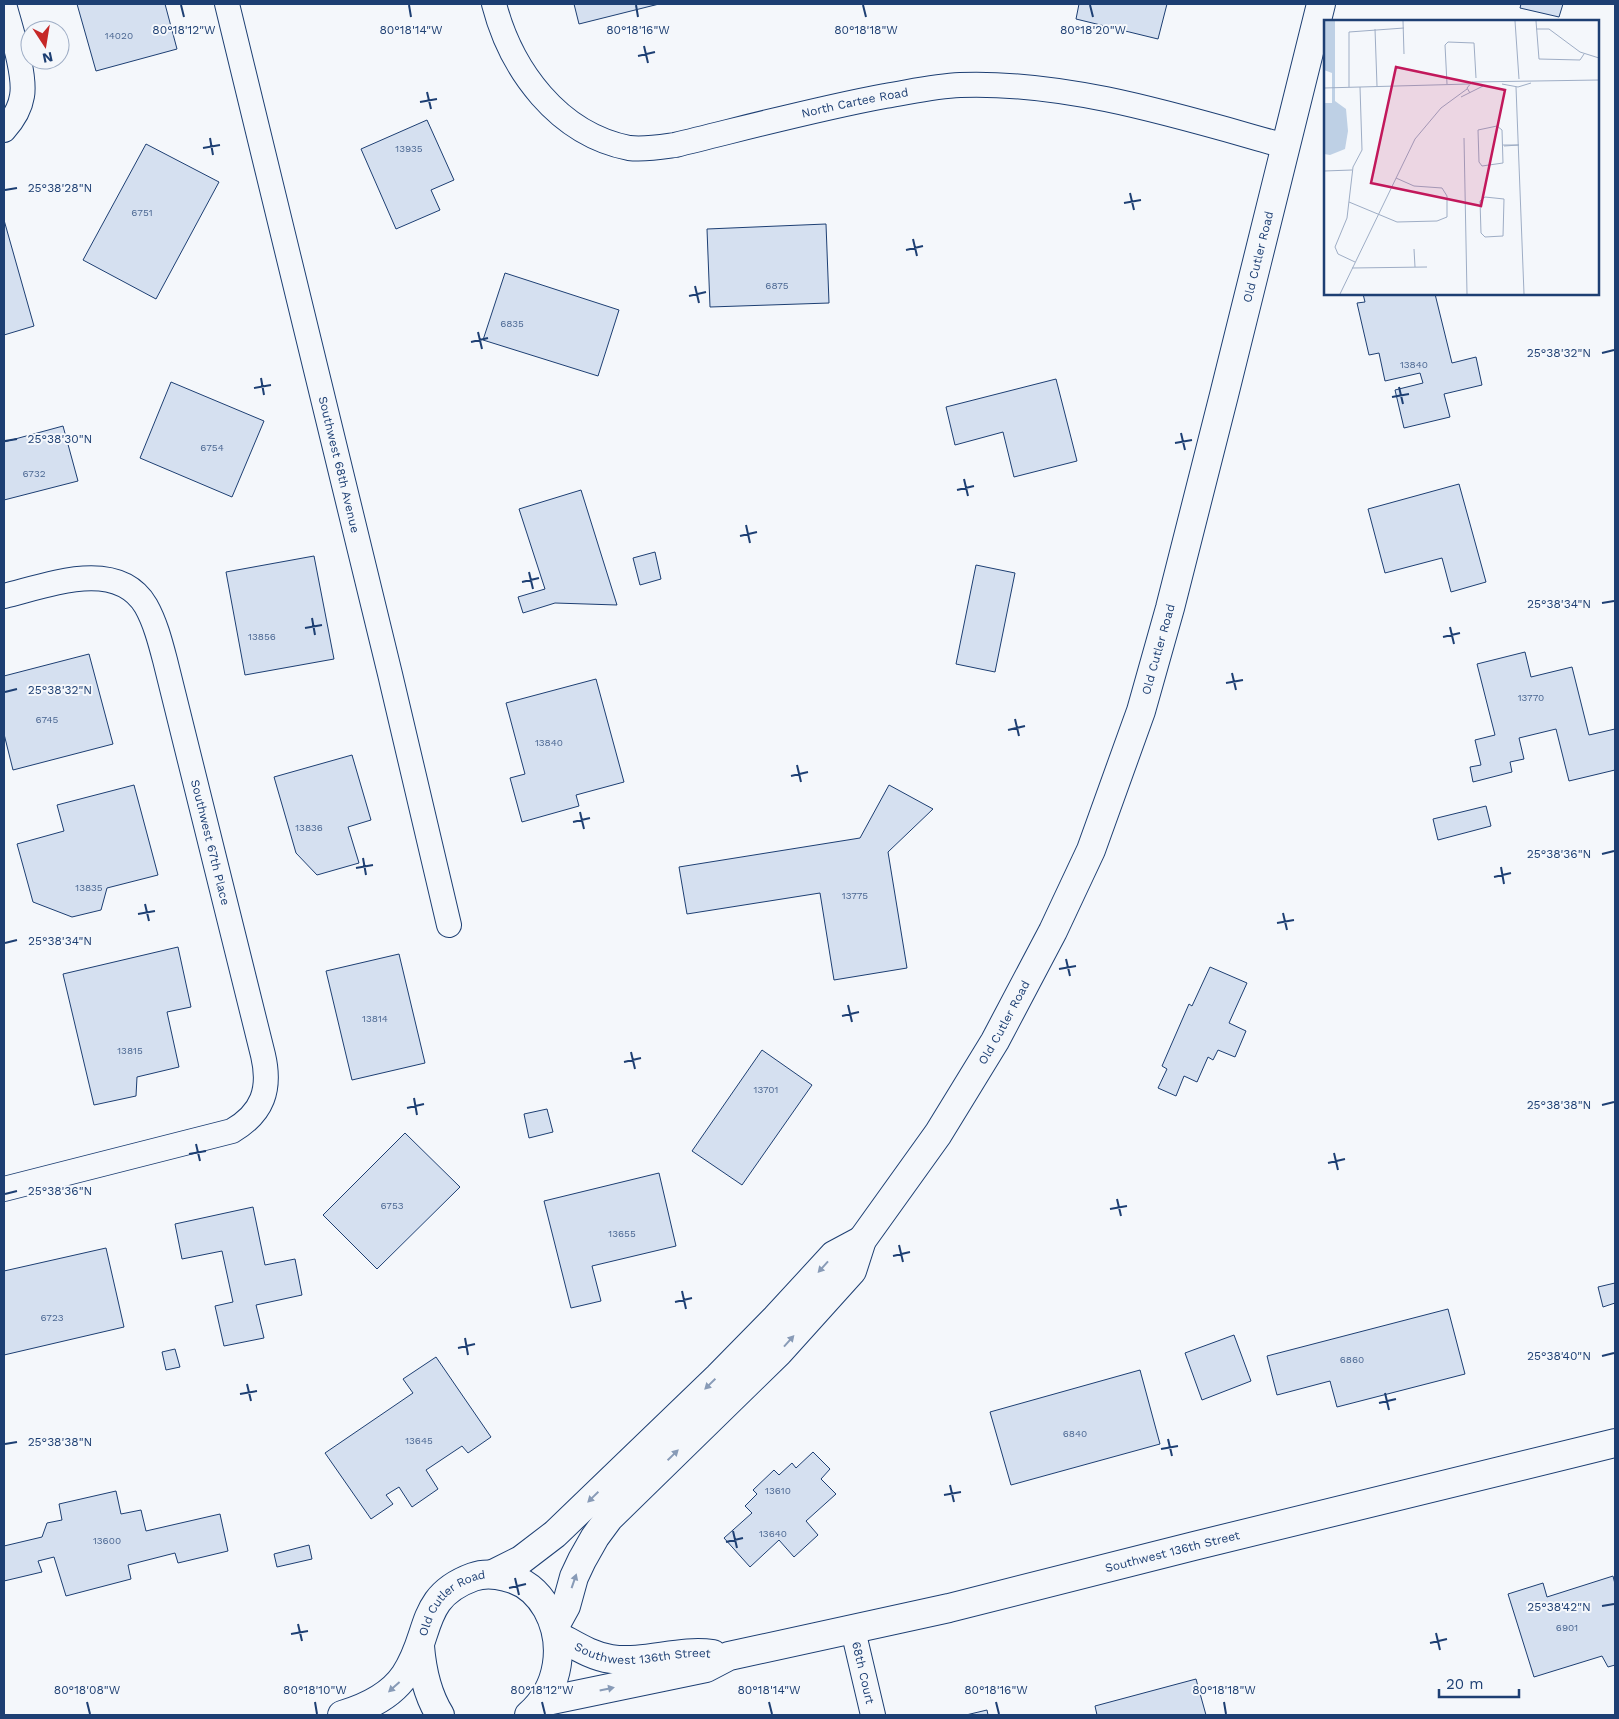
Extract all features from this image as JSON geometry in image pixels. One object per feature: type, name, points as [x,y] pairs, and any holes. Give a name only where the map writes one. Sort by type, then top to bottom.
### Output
[{"type":"main road","name":"Old Cutler Road","points":[[862,1240],[938,1134],[995,1041],[1049,939],[1091,850],[1138,720],[1156,659],[1321,4]]},
{"type":"main road","points":[[493,1574],[521,1560],[555,1534],[718,1377],[776,1318],[834,1254],[862,1240]]},
{"type":"main road","points":[[556,1631],[566,1606],[574,1577],[595,1537],[609,1518],[779,1352],[832,1294],[852,1272],[862,1240]]},
{"type":"main road","name":"Southwest 136th Street","points":[[536,1709],[706,1668],[729,1656],[949,1608],[1615,1443]]},
{"type":"main road","name":"Old Cutler Road","points":[[342,1715],[375,1701],[396,1685],[405,1675],[420,1646],[426,1623],[440,1597],[457,1584],[475,1576],[493,1574],[525,1584],[544,1603],[556,1631],[558,1659],[553,1682],[536,1709]]},
{"type":"main road","name":"Southwest 136th Street","points":[[556,1631],[588,1652],[610,1659],[640,1659],[699,1652],[729,1656]]},
{"type":"main road","name":"Old Cutler Road","points":[[420,1646],[424,1679],[431,1701],[440,1715]]},
{"type":"street","points":[[4,4],[23,82],[22,96],[8,125]]},
{"type":"street","name":"Southwest 68th Avenue","points":[[227,4],[449,925]]},
{"type":"street","name":"North Cartee Road","points":[[494,4],[505,41],[513,56],[524,75],[550,106],[586,132],[607,142],[631,148],[654,148],[675,145],[860,101],[959,85],[1000,85],[1040,88],[1098,98],[1246,134],[1286,146]]},
{"type":"street","name":"Southwest 67th Place","points":[[4,596],[86,578],[115,580],[126,586],[145,604],[155,625],[165,660],[266,1068],[267,1080],[265,1092],[258,1107],[244,1124],[224,1134],[4,1189]]},
{"type":"street","name":"68th Court","points":[[853,1630],[873,1715]]},
{"type":"building","points":[[77,4],[165,4],[177,49],[96,71]]},
{"type":"building","points":[[574,4],[659,4],[579,24]]},
{"type":"building","points":[[1079,4],[1167,4],[1158,39],[1076,19]]},
{"type":"building","points":[[1521,4],[1563,4],[1559,17],[1520,8]]},
{"type":"building","points":[[427,120],[454,180],[431,190],[440,210],[396,229],[361,149]]},
{"type":"building","points":[[146,144],[219,182],[156,299],[83,260]]},
{"type":"building","points":[[4,220],[34,326],[4,335]]},
{"type":"building","points":[[826,224],[829,303],[710,307],[707,229]]},
{"type":"building","points":[[505,273],[619,310],[598,376],[483,340]]},
{"type":"building","points":[[1363,295],[1435,295],[1452,363],[1476,357],[1482,385],[1444,394],[1450,417],[1404,428],[1395,390],[1423,383],[1420,373],[1385,381],[1379,353],[1369,355],[1357,303],[1365,302]]},
{"type":"building","points":[[1056,379],[1077,461],[1014,477],[1003,432],[955,445],[946,407]]},
{"type":"building","points":[[171,382],[264,421],[232,497],[140,458]]},
{"type":"building","points":[[63,426],[78,481],[4,500],[4,442]]},
{"type":"building","points":[[1459,484],[1486,582],[1451,592],[1442,558],[1385,573],[1368,509]]},
{"type":"building","points":[[581,490],[617,605],[555,603],[523,613],[518,597],[545,589],[519,509]]},
{"type":"building","points":[[655,552],[661,579],[640,585],[633,558]]},
{"type":"building","points":[[314,556],[334,659],[245,675],[226,572]]},
{"type":"building","points":[[976,565],[1015,573],[995,672],[956,664]]},
{"type":"building","points":[[1525,652],[1531,677],[1572,667],[1589,735],[1615,729],[1615,770],[1569,781],[1556,729],[1519,738],[1524,759],[1510,762],[1512,772],[1473,782],[1470,767],[1481,765],[1475,740],[1495,735],[1477,664]]},
{"type":"building","points":[[89,654],[113,744],[13,770],[4,734],[4,676]]},
{"type":"building","points":[[596,679],[624,782],[576,795],[579,806],[522,822],[510,778],[525,774],[506,703]]},
{"type":"building","points":[[352,755],[371,820],[348,827],[359,863],[317,875],[296,853],[274,777]]},
{"type":"building","points":[[134,785],[158,875],[107,888],[101,910],[72,917],[33,902],[17,844],[64,831],[57,805]]},
{"type":"building","points":[[889,785],[933,809],[888,852],[907,968],[834,980],[820,893],[687,914],[679,867],[860,838]]},
{"type":"building","points":[[1486,806],[1491,826],[1438,840],[1433,819]]},
{"type":"building","points":[[178,947],[191,1007],[167,1012],[179,1067],[137,1077],[136,1096],[94,1105],[63,974]]},
{"type":"building","points":[[399,954],[425,1063],[352,1080],[326,971]]},
{"type":"building","points":[[1210,967],[1247,983],[1229,1023],[1246,1031],[1235,1057],[1218,1050],[1213,1060],[1208,1057],[1197,1082],[1184,1076],[1176,1096],[1158,1088],[1167,1069],[1162,1066],[1189,1004],[1192,1006]]},
{"type":"building","points":[[762,1050],[812,1085],[742,1185],[692,1151]]},
{"type":"building","points":[[547,1109],[553,1132],[529,1138],[524,1114]]},
{"type":"building","points":[[405,1133],[460,1187],[377,1269],[323,1215]]},
{"type":"building","points":[[659,1173],[676,1246],[592,1266],[601,1301],[571,1308],[544,1201]]},
{"type":"building","points":[[253,1207],[265,1265],[295,1259],[302,1295],[256,1305],[264,1338],[224,1346],[215,1306],[233,1302],[222,1251],[182,1259],[175,1224]]},
{"type":"building","points":[[106,1248],[124,1327],[4,1355],[4,1271]]},
{"type":"building","points":[[1615,1283],[1615,1303],[1603,1307],[1598,1287]]},
{"type":"building","points":[[1448,1309],[1465,1374],[1337,1407],[1330,1381],[1277,1395],[1267,1356]]},
{"type":"building","points":[[1234,1335],[1251,1381],[1202,1400],[1185,1353]]},
{"type":"building","points":[[175,1349],[180,1367],[166,1370],[162,1352]]},
{"type":"building","points":[[436,1357],[491,1437],[468,1453],[462,1446],[426,1470],[438,1489],[412,1507],[399,1487],[386,1495],[393,1504],[371,1519],[325,1453],[413,1393],[403,1379]]},
{"type":"building","points":[[1140,1370],[1160,1444],[1011,1485],[990,1412]]},
{"type":"building","points":[[813,1452],[830,1469],[821,1479],[836,1494],[806,1521],[818,1535],[794,1557],[779,1540],[750,1567],[724,1538],[752,1513],[745,1506],[757,1494],[753,1490],[774,1470],[779,1475],[792,1463],[796,1468]]},
{"type":"building","points":[[116,1491],[121,1514],[141,1510],[146,1531],[220,1514],[228,1551],[178,1563],[175,1553],[128,1565],[131,1579],[66,1596],[54,1557],[38,1561],[42,1572],[4,1581],[4,1546],[42,1537],[47,1523],[62,1520],[59,1504]]},
{"type":"building","points":[[309,1545],[312,1559],[277,1567],[274,1554]]},
{"type":"building","points":[[1613,1576],[1615,1584],[1615,1665],[1608,1667],[1602,1656],[1534,1677],[1508,1594],[1543,1583],[1547,1597]]},
{"type":"building","points":[[1196,1679],[1206,1715],[1097,1715],[1095,1706]]},
{"type":"building","points":[[987,1710],[988,1715],[966,1715]]}]
